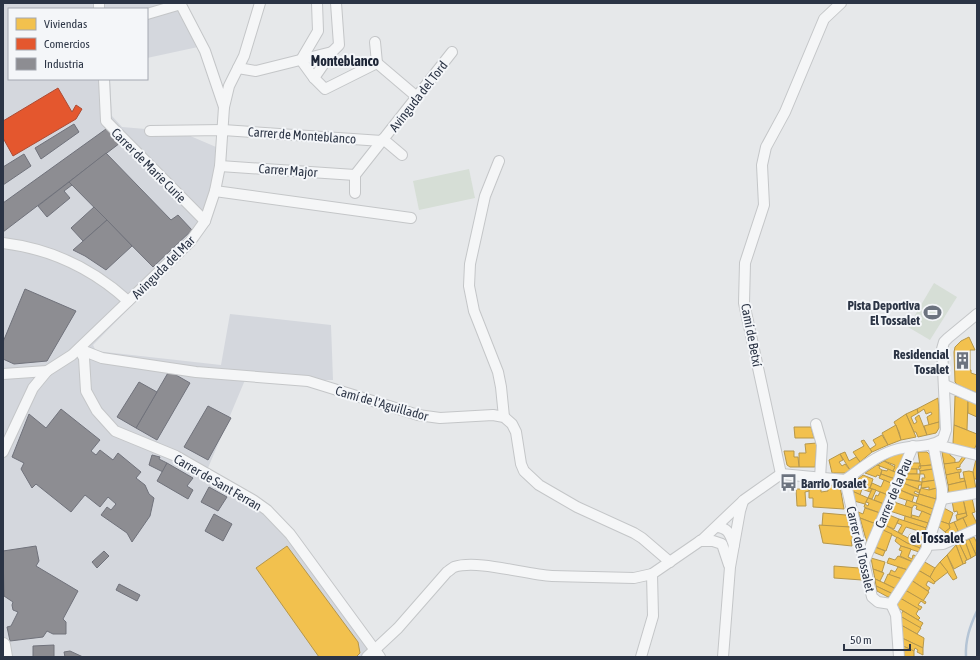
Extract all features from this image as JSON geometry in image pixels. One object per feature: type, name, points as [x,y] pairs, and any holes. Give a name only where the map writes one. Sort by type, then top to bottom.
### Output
[{"type":"street","name":"Avinguda del Mar","points":[[3,452],[33,388],[47,371],[79,349],[190,242],[205,221],[215,191],[220,166],[224,107],[229,86],[244,56],[260,3]]},
{"type":"street","points":[[301,60],[318,31],[317,3]]},
{"type":"street","points":[[314,78],[332,52],[339,45],[336,3]]},
{"type":"street","name":"Camí de Betxí","points":[[782,474],[744,303],[745,263],[764,205],[762,165],[766,147],[785,112],[824,20],[841,3]]},
{"type":"street","points":[[148,14],[181,4],[205,51],[224,107]]},
{"type":"street","points":[[375,42],[377,63],[417,97]]},
{"type":"street","points":[[238,68],[256,71],[332,52]]},
{"type":"street","name":"Avinguda del Tord","points":[[402,154],[382,140],[452,52]]},
{"type":"street","points":[[301,60],[325,90],[377,63]]},
{"type":"street","name":"Carrer de Marie Curie","points":[[104,80],[106,121],[205,221]]},
{"type":"street","points":[[150,131],[222,130]]},
{"type":"street","name":"Carrer de Monteblanco","points":[[222,130],[382,140]]},
{"type":"street","points":[[355,193],[355,175],[382,140]]},
{"type":"street","points":[[499,161],[485,196],[470,264],[469,286],[474,311],[498,372],[504,417],[512,424],[516,432],[521,464],[524,471],[539,485],[577,507],[634,533],[653,546],[670,562]]},
{"type":"street","name":"Carrer Major","points":[[220,166],[355,175]]},
{"type":"street","points":[[215,191],[411,218]]},
{"type":"street","points":[[3,243],[24,246],[57,255],[88,270],[116,290],[128,301]]},
{"type":"street","points":[[934,444],[943,439],[946,434],[945,386],[942,358],[944,342],[977,314]]},
{"type":"street","name":"Camí de l'Aguillador","points":[[79,349],[102,358],[196,372],[308,381],[418,416],[440,418],[493,414],[504,417]]},
{"type":"street","name":"Carrer de Sant Ferran","points":[[79,349],[84,358],[86,392],[97,412],[115,431],[176,456],[254,500],[267,510],[290,534],[374,655]]},
{"type":"street","name":"Avinguda del Mar","points":[[3,374],[47,371]]},
{"type":"street","points":[[945,386],[977,399]]},
{"type":"street","points":[[816,424],[822,445],[820,478]]},
{"type":"street","points":[[899,657],[896,615],[891,604],[927,545],[942,499],[942,489],[934,444]]},
{"type":"street","points":[[374,655],[447,572],[454,567],[481,565],[540,576],[634,578],[652,574],[700,541],[717,527],[744,500],[782,474],[845,480],[881,455],[898,448],[913,446],[934,444],[977,455]]},
{"type":"street","name":"Carrer de la Pau","points":[[864,562],[913,446]]},
{"type":"street","name":"Carrer del Tossalet","points":[[845,480],[872,597],[878,602],[891,604]]},
{"type":"street","points":[[942,499],[977,493]]},
{"type":"street","points":[[723,657],[730,567],[735,546],[740,511],[744,500]]},
{"type":"street","points":[[717,527],[730,567]]},
{"type":"street","points":[[717,527],[724,528],[728,532],[735,546]]},
{"type":"street","points":[[927,545],[943,544],[967,535],[977,529]]},
{"type":"street","points":[[700,541],[714,541],[722,544]]},
{"type":"street","points":[[641,657],[653,616],[652,574]]},
{"type":"street","points":[[3,645],[5,657]]},
{"type":"shaded area","points":[[3,3],[174,3],[198,47],[148,58],[148,8],[8,8],[8,80],[110,80],[112,116],[122,127],[181,132],[216,147],[211,219],[201,235],[93,345],[96,351],[221,365],[230,314],[331,325],[333,380],[245,380],[208,468],[272,514],[376,657],[3,657]]},
{"type":"shaded area","points":[[469,169],[475,198],[419,210],[413,181]]},
{"type":"shaded area","name":"Pista Deportiva El Tossalet","points":[[934,283],[957,297],[930,340],[908,327]]},
{"type":"building: Viviendas","name":"Residencial Tosalet","points":[[969,337],[975,350],[970,350],[970,370],[971,373],[977,375],[977,393],[958,385],[955,382],[955,347],[961,341]]},
{"type":"building: Viviendas","points":[[955,396],[968,400],[967,430],[954,425]]},
{"type":"building: Viviendas","points":[[938,398],[939,422],[929,425],[927,417],[932,414],[931,412],[926,414],[924,409],[918,413],[917,409]]},
{"type":"building: Viviendas","points":[[968,400],[977,404],[977,417],[968,413]]},
{"type":"building: Viviendas","points":[[917,409],[918,413],[911,417],[914,424],[917,422],[915,418],[919,415],[927,435],[918,437],[916,432],[914,432],[906,414]]},
{"type":"building: Viviendas","points":[[906,414],[916,437],[901,440],[894,422]]},
{"type":"building: Viviendas","points":[[939,422],[939,428],[936,433],[927,435],[924,426]]},
{"type":"building: Viviendas","points":[[896,425],[901,440],[888,445],[882,433]]},
{"type":"building: Viviendas","points":[[954,425],[977,434],[977,443],[974,450],[955,446],[953,443]]},
{"type":"building: Viviendas","points":[[794,427],[811,427],[814,438],[795,438]]},
{"type":"building: Viviendas","points":[[882,435],[888,445],[872,452],[870,449],[876,445],[873,440]]},
{"type":"building: Viviendas","points":[[864,440],[872,452],[860,462],[853,452],[864,446],[861,441]]},
{"type":"building: Viviendas","points":[[817,443],[815,467],[799,467],[799,453],[806,453],[805,444]]},
{"type":"building: Viviendas","points":[[784,451],[794,451],[794,457],[798,457],[799,467],[790,467],[787,465]]},
{"type":"building: Viviendas","points":[[845,452],[849,461],[856,457],[860,462],[850,470],[840,454]]},
{"type":"building: Viviendas","points":[[918,452],[927,452],[930,455],[932,465],[920,466]]},
{"type":"building: Viviendas","points":[[942,452],[950,453],[950,455],[955,459],[955,463],[944,464]]},
{"type":"building: Viviendas","points":[[905,453],[897,473],[893,471],[895,465],[884,461],[895,454]]},
{"type":"building: Viviendas","points":[[840,454],[843,460],[839,462],[842,466],[845,464],[850,470],[845,473],[832,473],[829,460]]},
{"type":"building: Viviendas","points":[[963,456],[966,457],[960,467],[956,468],[957,470],[961,469],[961,472],[946,475],[944,464],[959,462]]},
{"type":"building: Viviendas","points":[[976,459],[977,479],[974,479],[973,472]]},
{"type":"building: Viviendas","points":[[884,461],[895,467],[893,471],[877,465]]},
{"type":"building: Viviendas","points":[[911,463],[920,463],[919,469],[909,469]]},
{"type":"building: Viviendas","points":[[877,465],[880,466],[879,468],[882,470],[880,476],[877,475],[876,477],[865,473]]},
{"type":"building: Viviendas","points":[[932,465],[933,469],[920,471],[919,469],[921,468],[920,466]]},
{"type":"building: Viviendas","points":[[888,469],[897,473],[895,479],[881,474],[882,470],[887,471]]},
{"type":"building: Viviendas","points":[[909,469],[917,469],[917,474],[907,474]]},
{"type":"building: Viviendas","points":[[933,469],[936,480],[922,482],[922,478],[925,478],[924,474],[920,474],[920,471]]},
{"type":"building: Viviendas","points":[[959,472],[960,479],[964,478],[965,481],[948,485],[946,475]]},
{"type":"building: Viviendas","points":[[963,472],[973,472],[976,489],[967,491]]},
{"type":"building: Viviendas","points":[[881,474],[895,479],[893,484],[879,478]]},
{"type":"building: Viviendas","points":[[907,474],[920,474],[919,481],[904,479]]},
{"type":"building: Viviendas","points":[[863,475],[873,479],[870,488],[866,486],[867,484],[865,483],[864,486],[854,482]]},
{"type":"building: Viviendas","points":[[904,479],[922,482],[922,485],[919,485],[918,489],[903,483]]},
{"type":"building: Viviendas","points":[[884,480],[893,484],[888,495],[870,488],[872,483],[881,487]]},
{"type":"building: Viviendas","points":[[936,480],[937,488],[929,490],[929,487],[921,488],[922,482]]},
{"type":"building: Viviendas","points":[[965,481],[967,491],[949,494],[948,485]]},
{"type":"building: Viviendas","points":[[854,482],[872,489],[870,492],[862,489],[860,495],[852,491]]},
{"type":"building: Viviendas","points":[[903,483],[920,490],[919,493],[915,491],[914,493],[919,495],[918,497],[900,490]]},
{"type":"building: Viviendas","points":[[815,485],[821,485],[821,492],[828,491],[828,485],[840,486],[844,509],[813,507],[813,498],[809,498],[809,486],[815,487]]},
{"type":"building: Viviendas","points":[[809,486],[809,491],[805,492],[806,506],[797,506],[796,489],[806,489],[806,487]]},
{"type":"building: Viviendas","points":[[921,488],[929,490],[937,488],[936,499],[919,494]]},
{"type":"building: Viviendas","points":[[872,489],[876,490],[872,499],[868,498]]},
{"type":"building: Viviendas","points":[[900,490],[914,496],[912,502],[897,497]]},
{"type":"building: Viviendas","points":[[852,491],[868,498],[865,504],[854,501]]},
{"type":"building: Viviendas","points":[[880,492],[888,495],[884,504],[874,500],[876,495],[878,496]]},
{"type":"building: Viviendas","points":[[919,494],[936,499],[933,509],[916,503]]},
{"type":"building: Viviendas","points":[[868,498],[884,504],[880,513],[864,507],[865,504],[868,506],[869,503],[866,502]]},
{"type":"building: Viviendas","points":[[972,498],[975,512],[972,513],[977,524],[968,529],[963,518],[967,516],[963,499]]},
{"type":"building: Viviendas","points":[[963,499],[966,513],[958,515],[957,511],[954,512],[952,501]]},
{"type":"building: Viviendas","points":[[907,500],[933,509],[931,515],[916,509],[917,506],[914,505],[912,508],[905,506]]},
{"type":"building: Viviendas","points":[[894,502],[912,508],[911,518],[890,511]]},
{"type":"building: Viviendas","points":[[865,508],[880,513],[876,524],[860,518],[858,512],[863,514]]},
{"type":"building: Viviendas","points":[[944,508],[953,513],[949,524],[940,521]]},
{"type":"building: Viviendas","points":[[922,511],[931,515],[928,523],[911,518],[912,515],[919,517]]},
{"type":"building: Viviendas","points":[[823,513],[846,515],[850,527],[822,526]]},
{"type":"building: Viviendas","points":[[966,513],[967,516],[957,520],[956,515]]},
{"type":"building: Viviendas","points":[[889,515],[899,519],[894,529],[885,525]]},
{"type":"building: Viviendas","points":[[905,516],[928,523],[926,528],[904,521]]},
{"type":"building: Viviendas","points":[[860,518],[876,524],[868,543],[867,543]]},
{"type":"building: Viviendas","points":[[963,518],[968,529],[959,533],[954,522]]},
{"type":"building: Viviendas","points":[[899,519],[926,528],[925,533],[906,527],[902,534],[898,532],[902,525],[897,523]]},
{"type":"building: Viviendas","points":[[940,521],[949,524],[950,528],[945,532],[938,526]]},
{"type":"building: Viviendas","points":[[954,522],[959,533],[951,538],[945,532],[950,528],[949,524]]},
{"type":"building: Viviendas","points":[[819,525],[850,527],[853,540],[851,540],[852,546],[823,543]]},
{"type":"building: Viviendas","points":[[885,525],[908,538],[922,543],[920,548],[883,530]]},
{"type":"building: Viviendas","points":[[883,530],[892,534],[886,551],[875,547]]},
{"type":"building: Viviendas","points":[[917,530],[925,533],[922,543],[908,538],[910,534],[916,535]]},
{"type":"building: Viviendas","points":[[897,537],[920,548],[919,552],[901,546],[895,541]]},
{"type":"building: Viviendas","points":[[974,537],[977,543],[976,555],[969,539]]},
{"type":"building: Viviendas","points":[[969,539],[976,555],[971,558],[965,541]]},
{"type":"building: Viviendas","points":[[965,541],[971,558],[967,560],[959,543]]},
{"type":"building: Viviendas","points":[[959,543],[967,560],[965,561],[966,563],[963,564],[956,545]]},
{"type":"building: Viviendas","points":[[956,545],[963,564],[954,569],[947,555]]},
{"type":"building: Viviendas","points":[[287,546],[358,642],[360,653],[356,657],[319,657],[256,568]]},
{"type":"building: Viviendas","points":[[901,546],[911,549],[908,557],[912,559],[913,555],[917,556],[913,562],[900,556],[902,551],[899,550]]},
{"type":"building: Viviendas","points":[[875,547],[885,551],[883,556],[873,552]]},
{"type":"building: Viviendas","points":[[947,555],[957,578],[953,580],[940,562]]},
{"type":"building: Viviendas","points":[[898,556],[913,562],[908,570],[887,563],[889,558],[895,560]]},
{"type":"building: Viviendas","points":[[871,558],[885,562],[882,572],[873,569]]},
{"type":"building: Viviendas","points":[[923,561],[935,568],[930,577],[918,570]]},
{"type":"building: Viviendas","points":[[940,562],[948,572],[935,582],[930,577]]},
{"type":"building: Viviendas","points":[[834,566],[859,568],[862,580],[834,578]]},
{"type":"building: Viviendas","points":[[898,567],[908,570],[902,579],[889,575],[891,570],[895,572]]},
{"type":"building: Viviendas","points":[[873,569],[884,573],[880,581],[875,579]]},
{"type":"building: Viviendas","points":[[918,570],[930,577],[935,582],[934,584],[928,581],[926,585],[930,588],[928,591],[911,580]]},
{"type":"building: Viviendas","points":[[888,574],[902,579],[896,589],[884,583]]},
{"type":"building: Viviendas","points":[[875,579],[896,589],[893,594],[876,586]]},
{"type":"building: Viviendas","points":[[911,580],[929,592],[923,601],[905,590]]},
{"type":"building: Viviendas","points":[[876,586],[893,594],[888,597],[877,591]]},
{"type":"building: Viviendas","points":[[905,590],[926,602],[925,604],[921,601],[918,605],[922,607],[920,610],[900,598]]},
{"type":"building: Viviendas","points":[[900,598],[919,609],[916,614],[920,618],[918,620],[895,606]]},
{"type":"building: Viviendas","points":[[903,611],[923,623],[920,628],[900,616]]},
{"type":"building: Viviendas","points":[[900,616],[921,628],[917,634],[901,625]]},
{"type":"building: Viviendas","points":[[901,625],[924,638],[923,648],[902,638]]},
{"type":"building: Viviendas","points":[[902,638],[923,648],[923,655],[917,652],[918,650],[915,648],[914,651],[903,646]]},
{"type":"building: Viviendas","points":[[903,646],[914,651],[914,657],[904,657]]},
{"type":"building: Comercios","points":[[58,88],[72,112],[76,105],[82,109],[76,119],[13,156],[3,138],[3,121]]},
{"type":"building: Industria","points":[[74,124],[79,132],[41,159],[35,148]]},
{"type":"building: Industria","points":[[106,129],[120,143],[3,232],[3,203]]},
{"type":"building: Industria","points":[[106,153],[171,220],[178,215],[192,230],[153,267],[69,182]]},
{"type":"building: Industria","points":[[24,154],[31,166],[3,185],[3,167]]},
{"type":"building: Industria","points":[[69,182],[72,185],[64,191],[70,198],[47,217],[38,206]]},
{"type":"building: Industria","points":[[94,207],[107,220],[83,241],[71,228]]},
{"type":"building: Industria","points":[[107,220],[132,246],[106,270],[73,250]]},
{"type":"building: Industria","points":[[25,289],[76,311],[47,361],[14,364],[3,359],[3,342]]},
{"type":"building: Industria","points":[[169,371],[190,383],[157,440],[136,428]]},
{"type":"building: Industria","points":[[139,382],[157,392],[136,428],[117,417]]},
{"type":"building: Industria","points":[[208,406],[231,418],[208,460],[184,447]]},
{"type":"building: Industria","points":[[61,409],[100,440],[91,451],[96,455],[100,450],[113,460],[118,453],[141,472],[136,478],[145,485],[149,494],[154,498],[150,516],[132,542],[127,533],[101,515],[107,507],[111,510],[116,504],[108,497],[100,507],[85,495],[71,512],[36,484],[32,488],[21,469],[24,463],[12,457],[29,414],[46,428]]},
{"type":"building: Industria","points":[[152,455],[160,457],[159,459],[167,463],[163,472],[149,465]]},
{"type":"building: Industria","points":[[167,463],[193,478],[187,486],[193,490],[188,499],[157,481]]},
{"type":"building: Industria","points":[[209,487],[227,497],[218,511],[201,502]]},
{"type":"building: Industria","points":[[214,514],[232,524],[223,541],[205,531]]},
{"type":"building: Industria","points":[[36,546],[39,561],[36,566],[78,591],[63,619],[66,622],[66,634],[53,634],[47,631],[43,637],[10,641],[7,627],[11,626],[18,612],[13,610],[13,602],[4,596],[3,551]]},
{"type":"building: Industria","points":[[104,551],[109,556],[97,568],[92,562]]},
{"type":"building: Industria","points":[[119,584],[140,595],[137,601],[116,590]]},
{"type":"building: Industria","points":[[54,645],[54,657],[33,657],[33,646]]},
{"type":"building: Industria","points":[[70,651],[83,657],[65,657],[64,652]]},
{"type":"waterway","points":[[966,657],[968,633],[977,611]]},
{"type":"place","name":"Pista Deportiva El Tossalet","points":[[933,312]]},
{"type":"place","name":"Residencial Tosalet","points":[[962,361]]},
{"type":"place","name":"Barrio Tosalet","points":[[788,483]]},
{"type":"district","name":"Monteblanco","points":[[345,61]]},
{"type":"district","name":"el Tossalet","points":[[937,538]]}]
